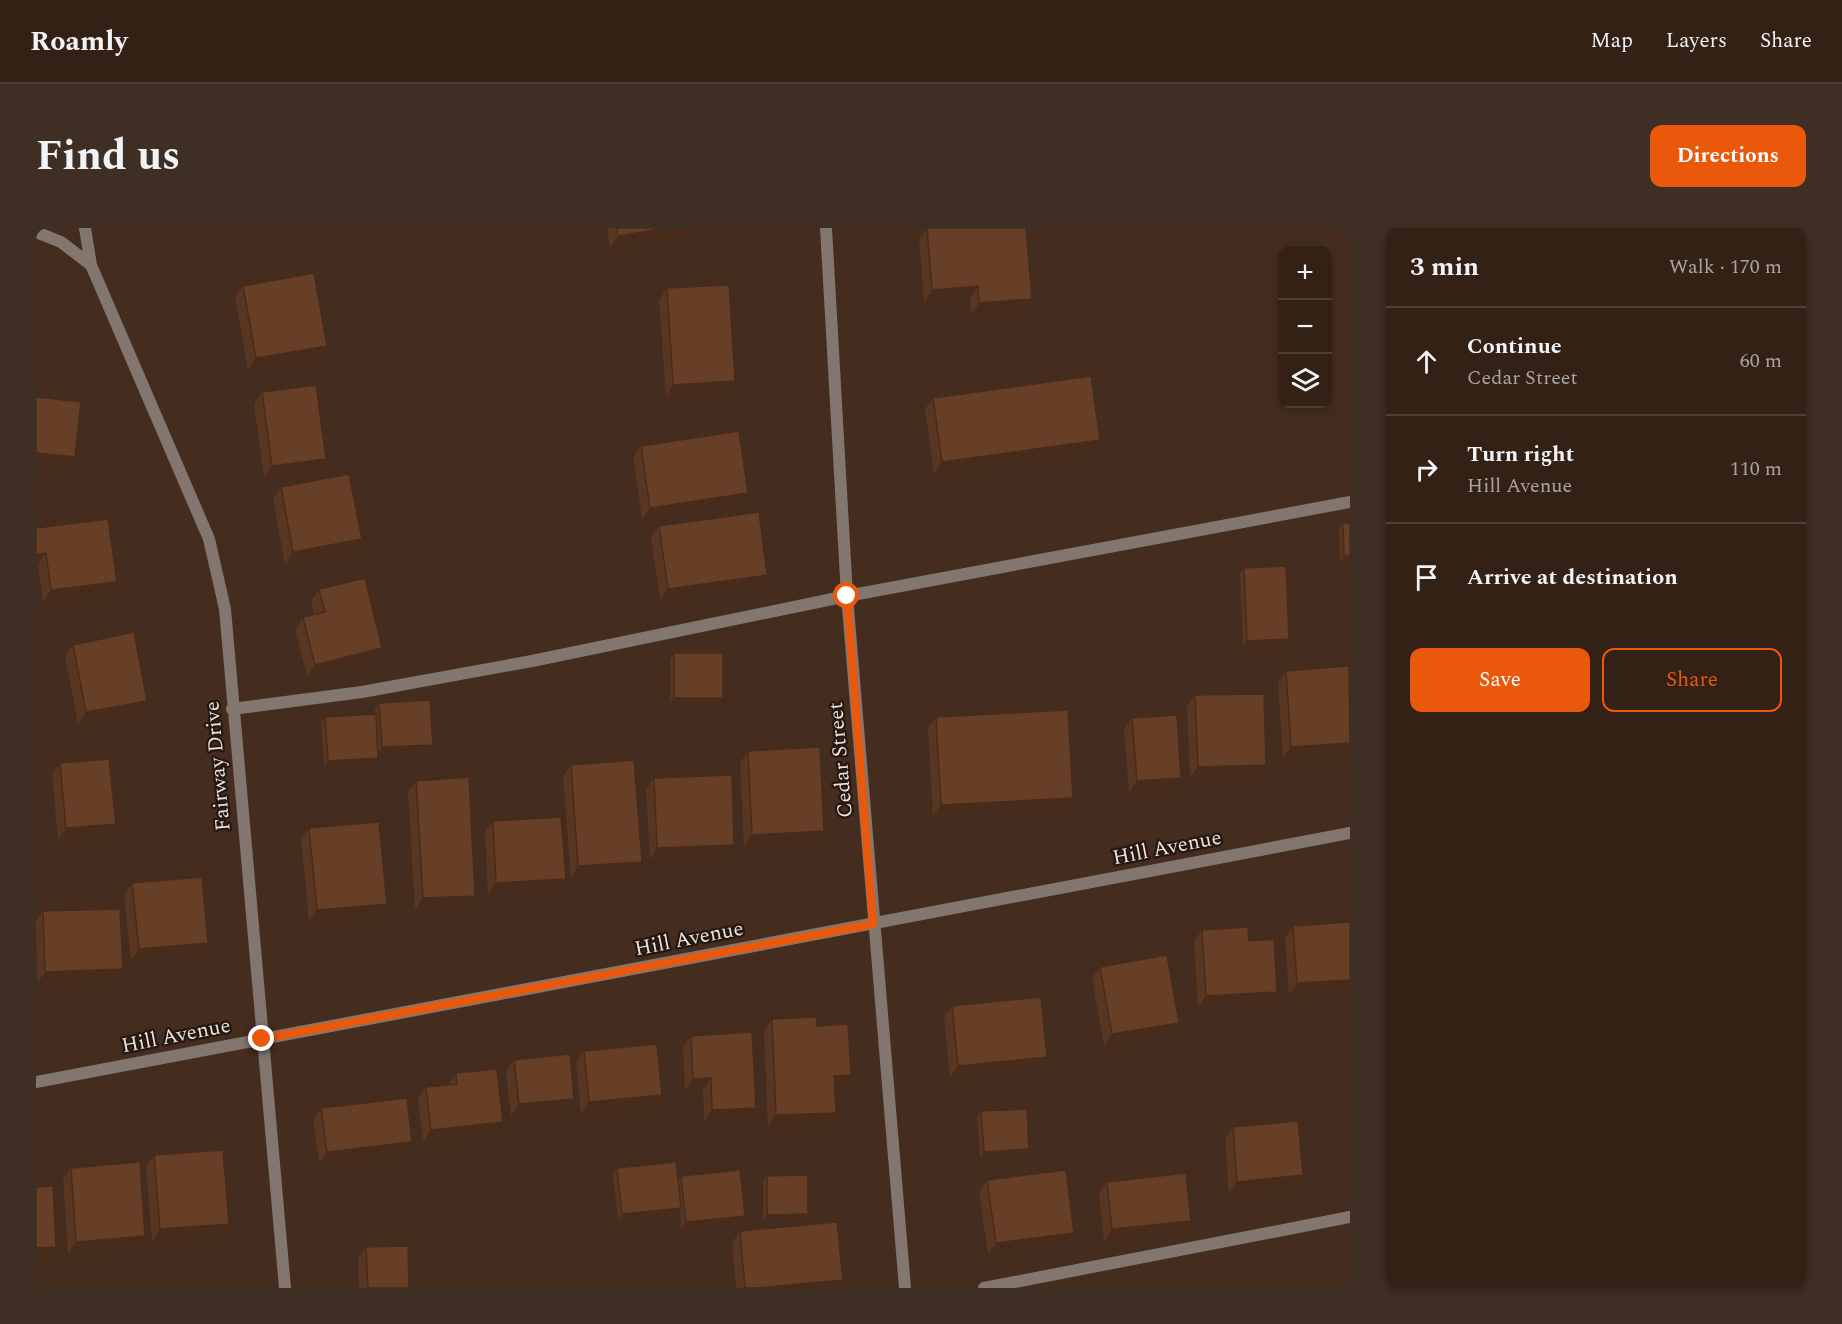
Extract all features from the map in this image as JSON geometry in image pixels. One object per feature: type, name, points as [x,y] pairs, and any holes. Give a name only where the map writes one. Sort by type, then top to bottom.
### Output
[{"type":"street","name":"Fairway Drive","points":[[85,228],[91,265],[209,539],[225,609],[232,709],[285,1288]]},
{"type":"street","name":"Cedar Street","points":[[826,228],[847,596],[905,1288]]},
{"type":"street","name":"Fairway Drive","points":[[36,232],[61,242],[91,265]]},
{"type":"street","points":[[232,709],[362,692],[532,661],[847,596],[1350,502]]},
{"type":"street","name":"Hill Avenue","points":[[36,1082],[1350,833]]},
{"type":"street","points":[[984,1288],[1350,1216]]},
{"type":"building","points":[[617,228],[666,228],[618,236]]},
{"type":"building","points":[[927,228],[1026,228],[1032,299],[979,303],[978,286],[932,290]]},
{"type":"building","points":[[314,273],[327,346],[256,358],[243,286]]},
{"type":"building","points":[[729,285],[735,381],[673,385],[667,288]]},
{"type":"building","points":[[1091,376],[1100,440],[942,462],[933,398]]},
{"type":"building","points":[[316,385],[326,459],[272,466],[262,392]]},
{"type":"building","points":[[36,397],[81,402],[75,457],[36,453]]},
{"type":"building","points":[[739,431],[748,493],[650,508],[641,446]]},
{"type":"building","points":[[349,474],[362,539],[293,552],[281,487]]},
{"type":"building","points":[[759,512],[767,575],[668,589],[659,526]]},
{"type":"building","points":[[108,519],[117,582],[51,590],[46,553],[36,555],[36,528]]},
{"type":"building","points":[[1343,523],[1350,523],[1350,556],[1344,556]]},
{"type":"building","points":[[1286,566],[1289,639],[1247,641],[1244,568]]},
{"type":"building","points":[[365,578],[382,648],[315,665],[303,617],[325,612],[319,589]]},
{"type":"building","points":[[134,632],[147,701],[86,712],[73,645]]},
{"type":"building","points":[[674,653],[723,653],[723,698],[674,698]]},
{"type":"building","points":[[1349,666],[1350,743],[1291,747],[1286,671]]},
{"type":"building","points":[[1264,694],[1266,765],[1198,767],[1195,695]]},
{"type":"building","points":[[430,700],[433,745],[382,747],[379,703]]},
{"type":"building","points":[[1068,710],[1073,798],[941,805],[936,717]]},
{"type":"building","points":[[376,714],[378,758],[328,761],[325,717]]},
{"type":"building","points":[[1177,715],[1181,778],[1137,781],[1132,718]]},
{"type":"building","points":[[820,747],[824,831],[752,835],[748,751]]},
{"type":"building","points":[[109,759],[116,824],[66,828],[60,763]]},
{"type":"building","points":[[634,760],[642,862],[578,866],[571,765]]},
{"type":"building","points":[[732,775],[734,845],[657,848],[654,778]]},
{"type":"building","points":[[469,777],[475,896],[423,898],[416,781]]},
{"type":"building","points":[[561,817],[566,879],[496,883],[493,821]]},
{"type":"building","points":[[379,822],[387,904],[317,910],[309,828]]},
{"type":"building","points":[[202,877],[208,943],[139,949],[132,883]]},
{"type":"building","points":[[120,909],[123,969],[45,972],[43,911]]},
{"type":"building","points":[[1350,922],[1350,980],[1297,983],[1293,926]]},
{"type":"building","points":[[1248,927],[1249,941],[1274,939],[1277,992],[1206,996],[1202,930]]},
{"type":"building","points":[[1167,955],[1179,1023],[1112,1034],[1100,967]]},
{"type":"building","points":[[1041,997],[1047,1057],[958,1066],[952,1006]]},
{"type":"building","points":[[817,1017],[817,1026],[848,1024],[851,1075],[834,1076],[836,1113],[776,1115],[772,1019]]},
{"type":"building","points":[[752,1032],[756,1108],[712,1110],[711,1078],[693,1079],[691,1036]]},
{"type":"building","points":[[657,1044],[662,1095],[589,1102],[584,1051]]},
{"type":"building","points":[[570,1054],[574,1099],[519,1104],[514,1060]]},
{"type":"building","points":[[497,1069],[503,1122],[431,1130],[426,1087],[457,1084],[456,1073]]},
{"type":"building","points":[[407,1098],[412,1142],[327,1152],[321,1108]]},
{"type":"building","points":[[1027,1109],[1029,1149],[984,1152],[981,1111]]},
{"type":"building","points":[[1298,1121],[1303,1175],[1237,1182],[1233,1127]]},
{"type":"building","points":[[223,1150],[229,1224],[160,1229],[154,1155]]},
{"type":"building","points":[[140,1162],[145,1236],[76,1242],[71,1168]]},
{"type":"building","points":[[676,1162],[681,1208],[622,1214],[617,1168]]},
{"type":"building","points":[[740,1170],[745,1216],[686,1222],[681,1176]]},
{"type":"building","points":[[1066,1170],[1074,1233],[996,1243],[987,1180]]},
{"type":"building","points":[[1186,1173],[1191,1221],[1112,1229],[1107,1182]]},
{"type":"building","points":[[808,1175],[808,1214],[767,1215],[767,1176]]},
{"type":"building","points":[[53,1186],[56,1247],[36,1248],[36,1187]]},
{"type":"building","points":[[837,1222],[843,1280],[745,1288],[740,1231]]},
{"type":"building","points":[[408,1246],[409,1288],[368,1288],[366,1247]]},
{"type":"route","points":[[262,1039],[873,924],[847,596]]}]
